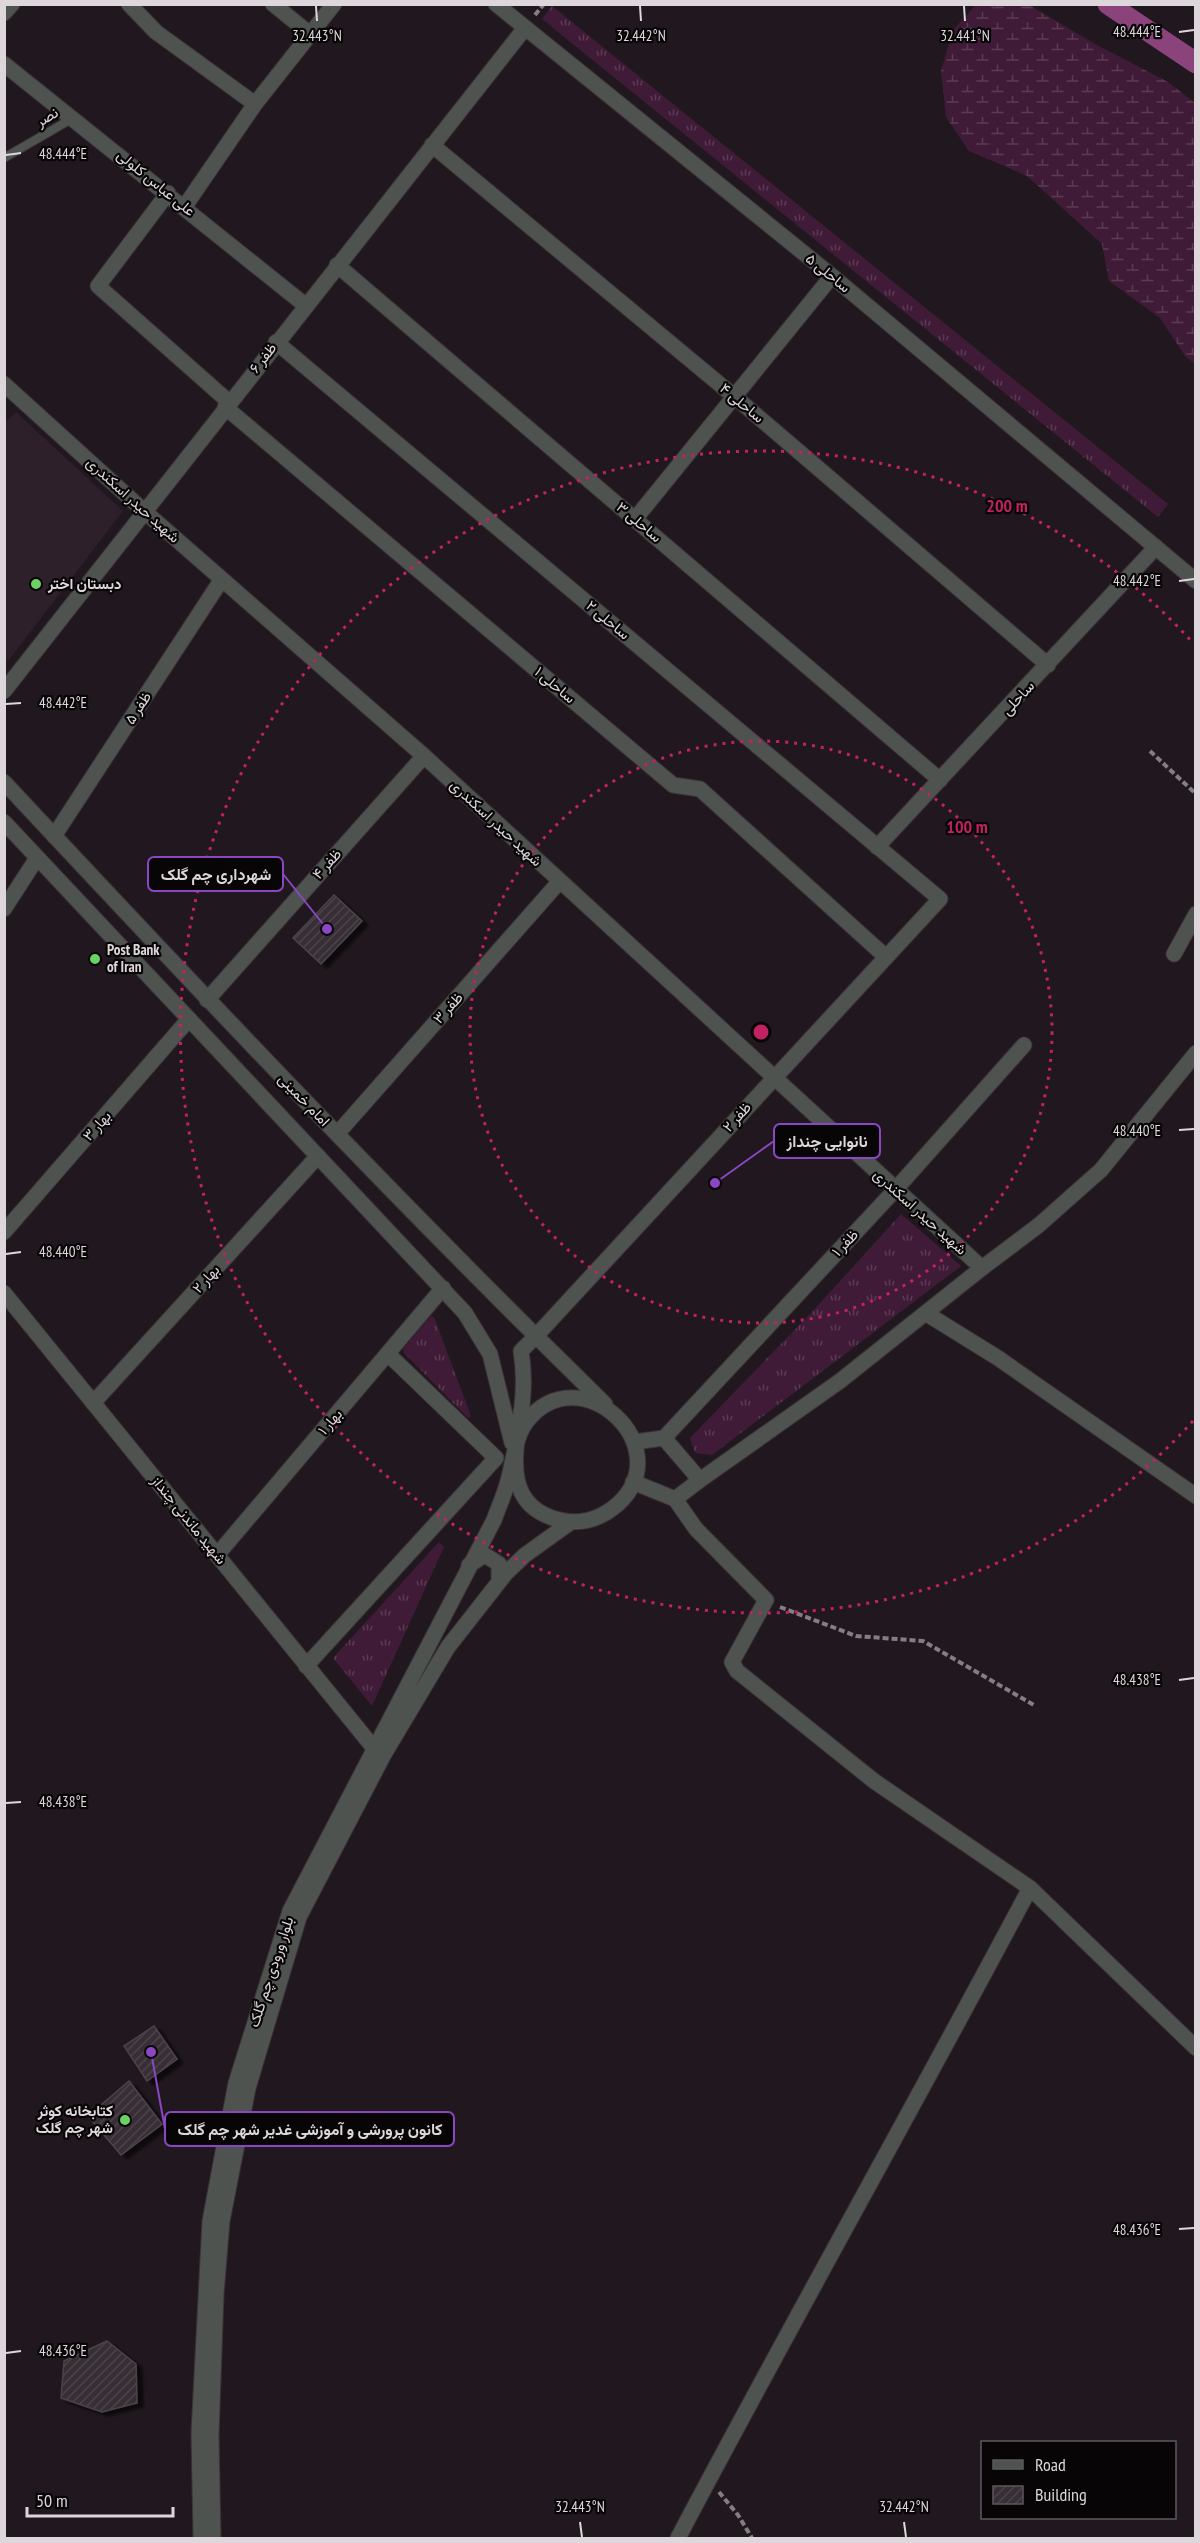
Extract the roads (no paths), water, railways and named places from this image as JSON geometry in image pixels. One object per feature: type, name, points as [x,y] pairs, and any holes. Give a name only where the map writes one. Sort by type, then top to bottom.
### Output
[{"type":"street","points":[[4,13],[12,4]]},
{"type":"street","points":[[129,4],[156,32],[255,104]]},
{"type":"street","points":[[273,4],[310,34]]},
{"type":"street","points":[[185,206],[255,104],[334,4]]},
{"type":"street","name":"ساحلی ۵","points":[[496,4],[832,276],[1196,581]]},
{"type":"street","name":"ظفر ۶","points":[[4,691],[227,404],[525,28]]},
{"type":"street","name":"علی عباس کلولی","points":[[4,64],[168,192],[305,305]]},
{"type":"street","name":"ساحلی ۴","points":[[432,145],[735,398],[1048,665]]},
{"type":"street","name":"ساحلی ۱","points":[[168,192],[98,286],[227,404],[673,785],[700,789],[886,957]]},
{"type":"street","name":"ساحلی ۳","points":[[337,265],[940,780]]},
{"type":"street","points":[[635,519],[832,276]]},
{"type":"street","name":"ساحلی ۲","points":[[276,342],[940,899]]},
{"type":"street","points":[[4,405],[10,389]]},
{"type":"street","name":"شهید حیدر اسکندری","points":[[10,389],[144,511],[423,756],[982,1268]]},
{"type":"street","name":"ساحلی","points":[[877,847],[1156,547]]},
{"type":"street","name":"ظفر ۵","points":[[54,836],[222,579]]},
{"type":"street","name":"ظفر ۴","points":[[189,1019],[423,756]]},
{"type":"street","name":"امام خمینی","points":[[4,782],[207,1000],[536,1336],[612,1410]]},
{"type":"street","name":"امام خمینی","points":[[4,822],[444,1288],[472,1323],[490,1354],[514,1454]]},
{"type":"street","points":[[4,909],[37,858]]},
{"type":"street","name":"ظفر ۳","points":[[337,1134],[560,881]]},
{"type":"street","name":"ظفر ۲","points":[[514,1454],[522,1404],[521,1351],[940,899]]},
{"type":"street","points":[[1174,954],[1196,914]]},
{"type":"street","name":"بهار ۳","points":[[4,1232],[189,1019]]},
{"type":"street","name":"ظفر ۱","points":[[664,1438],[895,1190],[1024,1045]]},
{"type":"street","points":[[675,1499],[840,1381],[1040,1225],[1101,1170],[1196,1053]]},
{"type":"street","name":"بهار ۲","points":[[93,1402],[318,1156]]},
{"type":"street","name":"بهار ۱","points":[[217,1555],[444,1288]]},
{"type":"street","name":"شهید ماندنی چنداز","points":[[4,1293],[373,1747]]},
{"type":"street","points":[[927,1314],[998,1358],[1196,1496]]},
{"type":"street","points":[[306,1666],[496,1458],[388,1354]]},
{"type":"street","points":[[577,1398],[595,1402],[612,1410],[626,1425],[634,1442],[637,1462],[633,1482],[623,1499],[609,1512],[591,1521],[571,1522],[552,1518],[535,1508],[522,1492],[515,1474],[514,1454],[518,1436],[528,1420],[542,1408],[559,1401],[577,1398]]},
{"type":"street","points":[[634,1442],[664,1438],[700,1480]]},
{"type":"street","name":"بلوار ورودی چم گلک","points":[[201,2538],[199,2433],[210,2221],[236,2083],[290,1911],[373,1747],[407,1690],[468,1565],[494,1520],[509,1479],[514,1454]]},
{"type":"street","points":[[633,1482],[675,1499],[696,1529],[766,1600],[732,1662],[737,1671],[874,1781],[1030,1888],[1196,2048]]},
{"type":"street","name":"بلوار ورودی چم گلک","points":[[213,2538],[211,2423],[216,2294],[222,2222],[248,2088],[295,1928],[382,1756],[448,1647],[499,1582],[525,1555],[571,1522]]},
{"type":"street","points":[[468,1565],[485,1555],[491,1557],[499,1564],[499,1582]]},
{"type":"street","points":[[678,2538],[1030,1888]]},
{"type":"lane","name":"نصر","points":[[4,158],[73,118]]},
{"type":"waterway","points":[[1108,4],[1196,63]]},
{"type":"place","name":"دبستان اختر","points":[[36,584]]},
{"type":"place","name":"شهرداری چم گلک","points":[[327,929]]},
{"type":"place","name":"Post Bank of Iran","points":[[95,959]]},
{"type":"place","name":"نانوایی چنداز","points":[[715,1183]]},
{"type":"place","name":"کانون پرورشی و آموزشی غدیر شهر چم گلک","points":[[151,2052]]},
{"type":"place","name":"کتابخانه کوثر شهر چم گلک","points":[[125,2120]]}]
